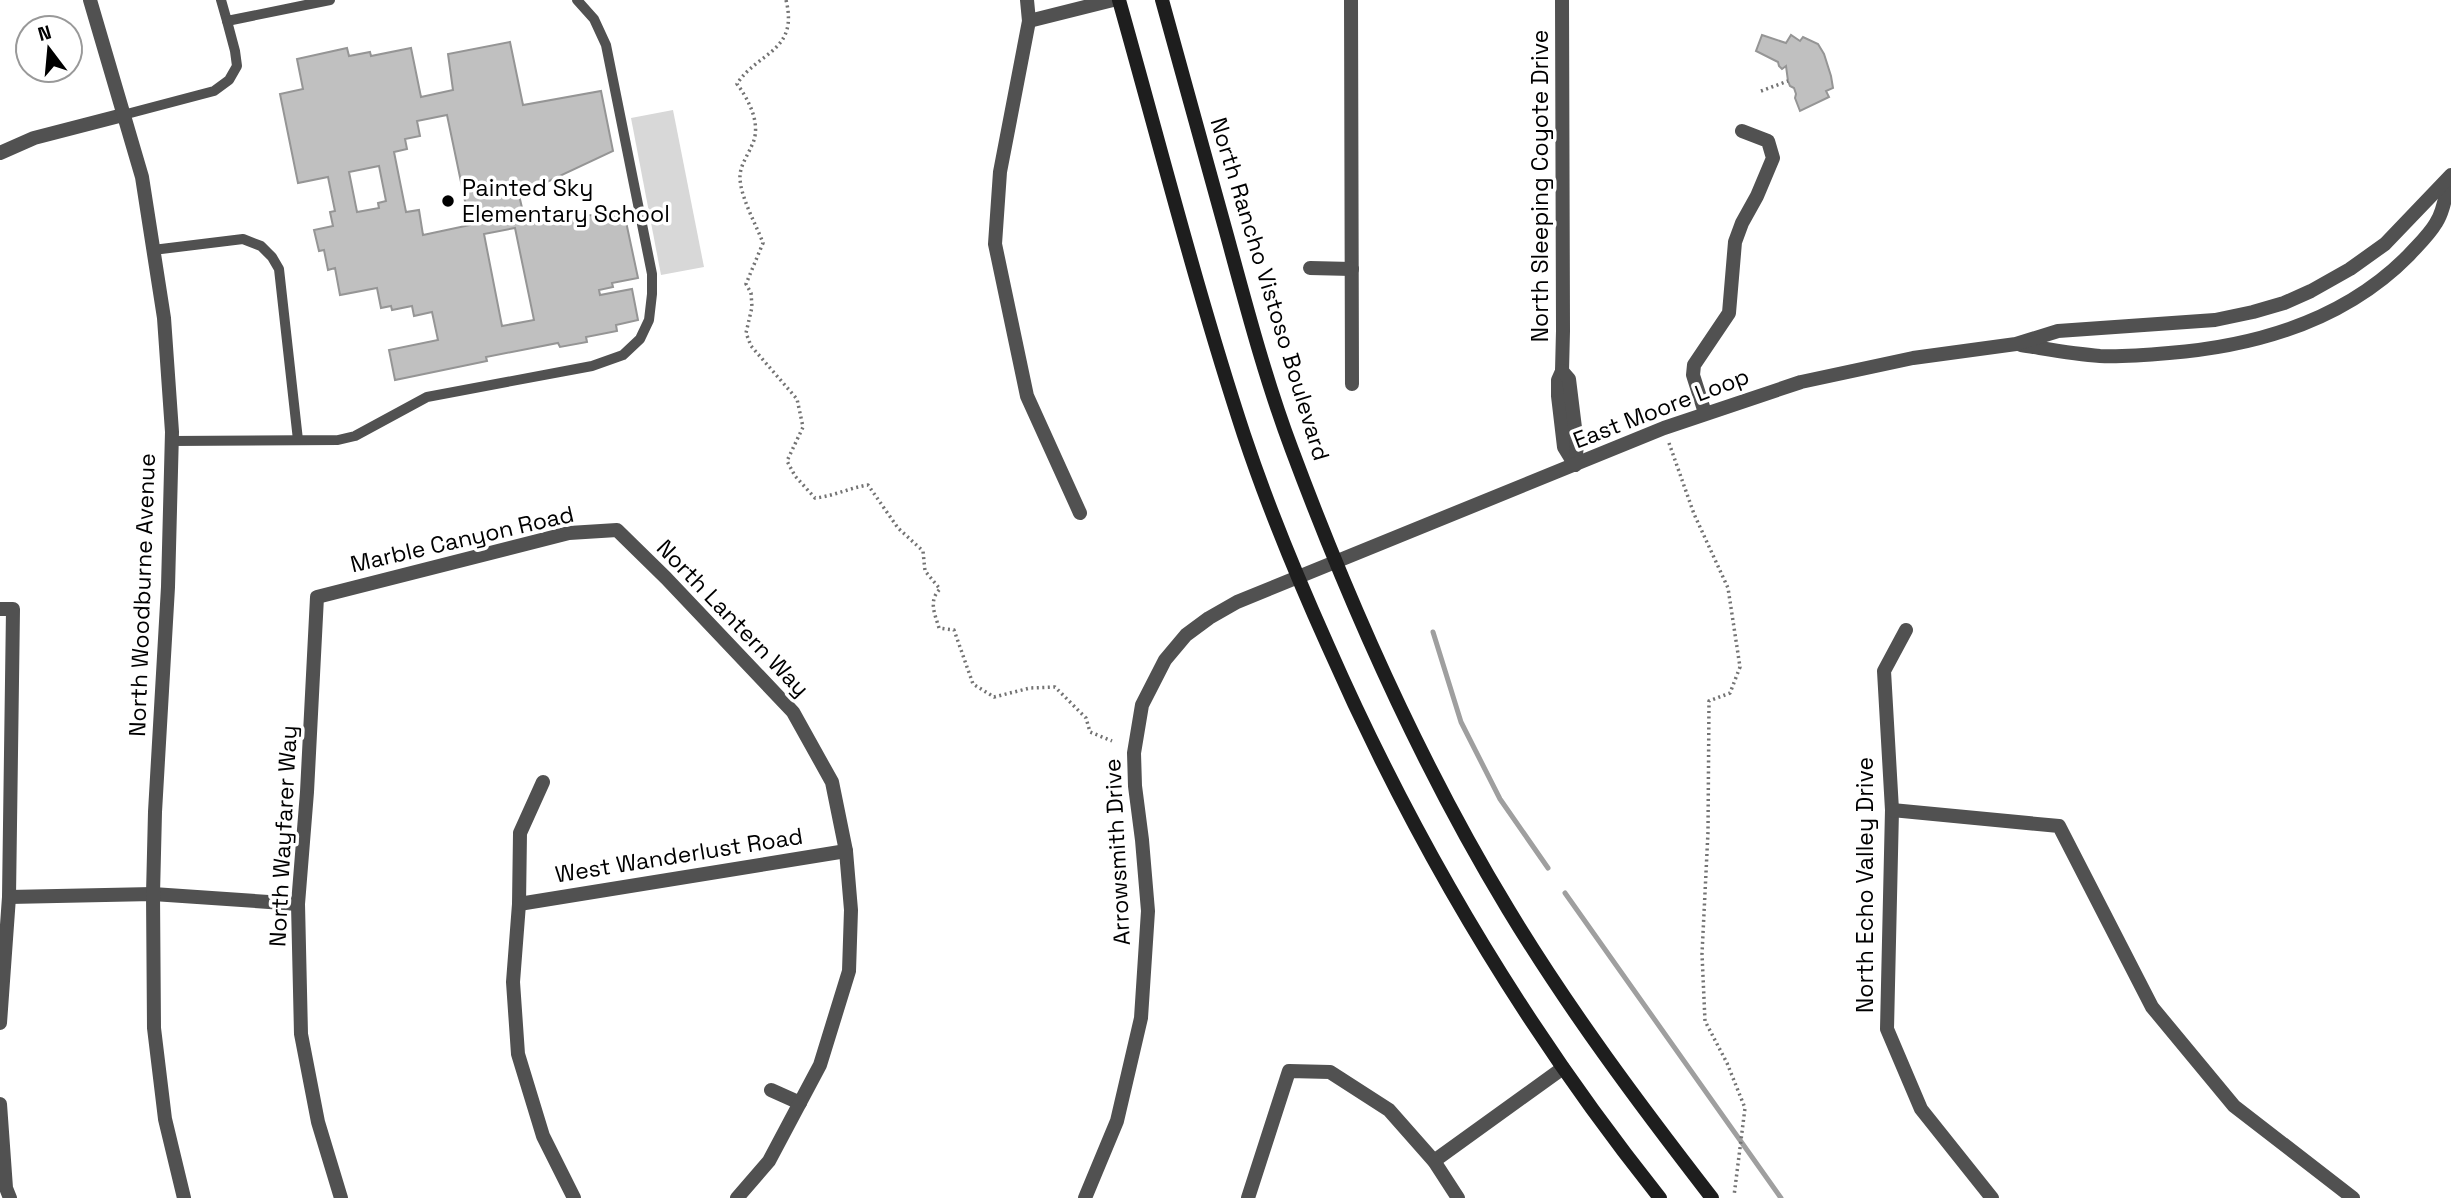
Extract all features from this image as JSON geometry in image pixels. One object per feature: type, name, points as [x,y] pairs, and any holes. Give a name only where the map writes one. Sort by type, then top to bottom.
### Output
[{"type":"main road","points":[[1119,0],[1245,437],[1297,578],[1353,703],[1407,813],[1522,1009],[1660,1198]]},
{"type":"main road","name":"North Rancho Vistoso Boulevard","points":[[1162,0],[1248,314],[1291,446],[1336,562],[1393,694],[1507,908],[1632,1094],[1712,1198]]},
{"type":"street","name":"North Woodburne Avenue","points":[[90,0],[142,177],[164,318],[171,441],[168,587],[155,812],[155,1028],[165,1119],[184,1198]]},
{"type":"street","points":[[1027,0],[1029,21],[1000,172],[995,244],[1027,396],[1080,513]]},
{"type":"street","points":[[1029,21],[1113,0]]},
{"type":"street","points":[[1352,0],[1352,384]]},
{"type":"street","name":"North Sleeping Coyote Drive","points":[[1562,0],[1562,371],[1558,380],[1558,404],[1564,447],[1575,465]]},
{"type":"street","points":[[0,153],[34,138],[123,115]]},
{"type":"street","points":[[1705,413],[1693,375],[1694,365],[1729,313],[1735,242],[1773,158],[1768,141],[1742,131]]},
{"type":"street","name":"East Moore Loop","points":[[1297,578],[1664,428],[1801,382],[1913,358],[2016,344],[2058,331],[2215,320],[2284,303],[2350,269],[2385,244],[2450,176]]},
{"type":"street","name":"East Moore Loop","points":[[2016,344],[2102,356],[2136,355],[2227,347],[2297,327],[2360,297],[2391,274],[2438,222],[2450,176]]},
{"type":"street","points":[[1310,268],[1352,270]]},
{"type":"street","name":"Marble Canyon Road","points":[[317,597],[569,533],[617,530]]},
{"type":"street","name":"North Lantern Way","points":[[617,530],[793,712],[832,782],[846,851],[851,910],[849,971],[820,1065],[769,1161],[737,1198]]},
{"type":"street","name":"Arrowsmith Drive","points":[[1085,1198],[1116,1121],[1142,1018],[1148,911],[1134,753],[1142,705],[1165,660],[1186,635],[1237,602],[1297,578]]},
{"type":"street","name":"North Wayfarer Way","points":[[317,597],[298,904],[301,1034],[318,1122],[341,1198]]},
{"type":"street","points":[[0,1023],[9,897],[6,609]]},
{"type":"street","name":"North Echo Valley Drive","points":[[1906,630],[1884,671],[1892,810],[1887,1030],[1921,1109],[1992,1198]]},
{"type":"street","points":[[543,782],[520,833],[519,904],[513,982],[518,1054],[543,1136],[574,1198]]},
{"type":"street","points":[[1892,810],[2059,826],[2152,1007],[2234,1107],[2353,1198]]},
{"type":"street","name":"West Wanderlust Road","points":[[519,904],[846,851]]},
{"type":"street","points":[[9,897],[153,894],[298,904]]},
{"type":"street","points":[[1434,1161],[1563,1068]]},
{"type":"street","points":[[1248,1198],[1289,1071],[1330,1072],[1389,1110],[1434,1161],[1458,1198]]},
{"type":"street","points":[[771,1090],[800,1103]]},
{"type":"street","points":[[0,1104],[6,1188],[10,1198]]},
{"type":"lane","points":[[123,115],[214,91],[229,80],[237,66],[221,0]]},
{"type":"lane","points":[[227,21],[330,0]]},
{"type":"lane","points":[[171,441],[338,440],[355,436],[427,397],[592,366],[623,355],[639,339],[649,320],[652,274],[606,45],[594,19],[578,0]]},
{"type":"lane","points":[[153,250],[243,239],[261,246],[272,257],[279,269],[298,440]]},
{"type":"path","points":[[786,0],[789,10],[786,33],[775,50],[744,73],[737,84],[749,101],[754,119],[754,143],[745,156],[740,175],[742,192],[763,243],[747,284],[752,307],[746,333],[751,346],[797,399],[803,427],[787,461],[795,476],[815,498],[868,485],[898,528],[923,551],[925,571],[940,589],[935,594],[932,606],[939,628],[954,630],[973,684],[994,697],[1030,688],[1055,687],[1086,718],[1090,732],[1112,741]]},
{"type":"path","points":[[1761,91],[1788,81]]},
{"type":"path","points":[[1664,428],[1694,514],[1728,588],[1740,667],[1730,693],[1709,701],[1708,832],[1702,954],[1705,1021],[1727,1063],[1745,1108],[1734,1196]]},
{"type":"shaded area","points":[[673,110],[704,267],[661,275],[631,118]]},
{"type":"building","points":[[1762,35],[1786,43],[1791,35],[1800,41],[1803,37],[1818,44],[1831,76],[1833,88],[1826,91],[1829,97],[1800,111],[1794,88],[1788,81],[1786,66],[1782,69],[1778,62],[1756,51]]},
{"type":"building","points":[[510,42],[523,105],[601,91],[613,151],[519,195],[523,212],[625,217],[638,278],[612,283],[613,287],[599,290],[600,295],[632,289],[638,320],[616,325],[617,331],[586,337],[587,342],[560,347],[558,343],[486,357],[487,361],[395,380],[389,350],[438,340],[432,312],[414,316],[412,306],[392,310],[391,306],[381,308],[377,288],[340,295],[335,268],[328,270],[324,250],[319,251],[314,230],[333,226],[330,212],[335,211],[328,177],[298,183],[280,94],[303,89],[297,59],[347,48],[349,56],[370,52],[371,56],[411,48],[421,97],[453,90],[448,54]],"holes":[[[447,115],[470,225],[423,235],[419,210],[406,212],[394,152],[407,149],[405,139],[420,136],[417,121]],[[379,166],[386,201],[378,203],[379,208],[357,212],[349,172]],[[515,228],[534,320],[502,326],[484,234]]]},
{"type":"waterway","points":[[1433,632],[1461,722],[1500,799],[1548,868]]},
{"type":"waterway","points":[[1565,893],[1781,1198]]},
{"type":"place","name":"Painted Sky Elementary School","points":[[448,201]]}]
